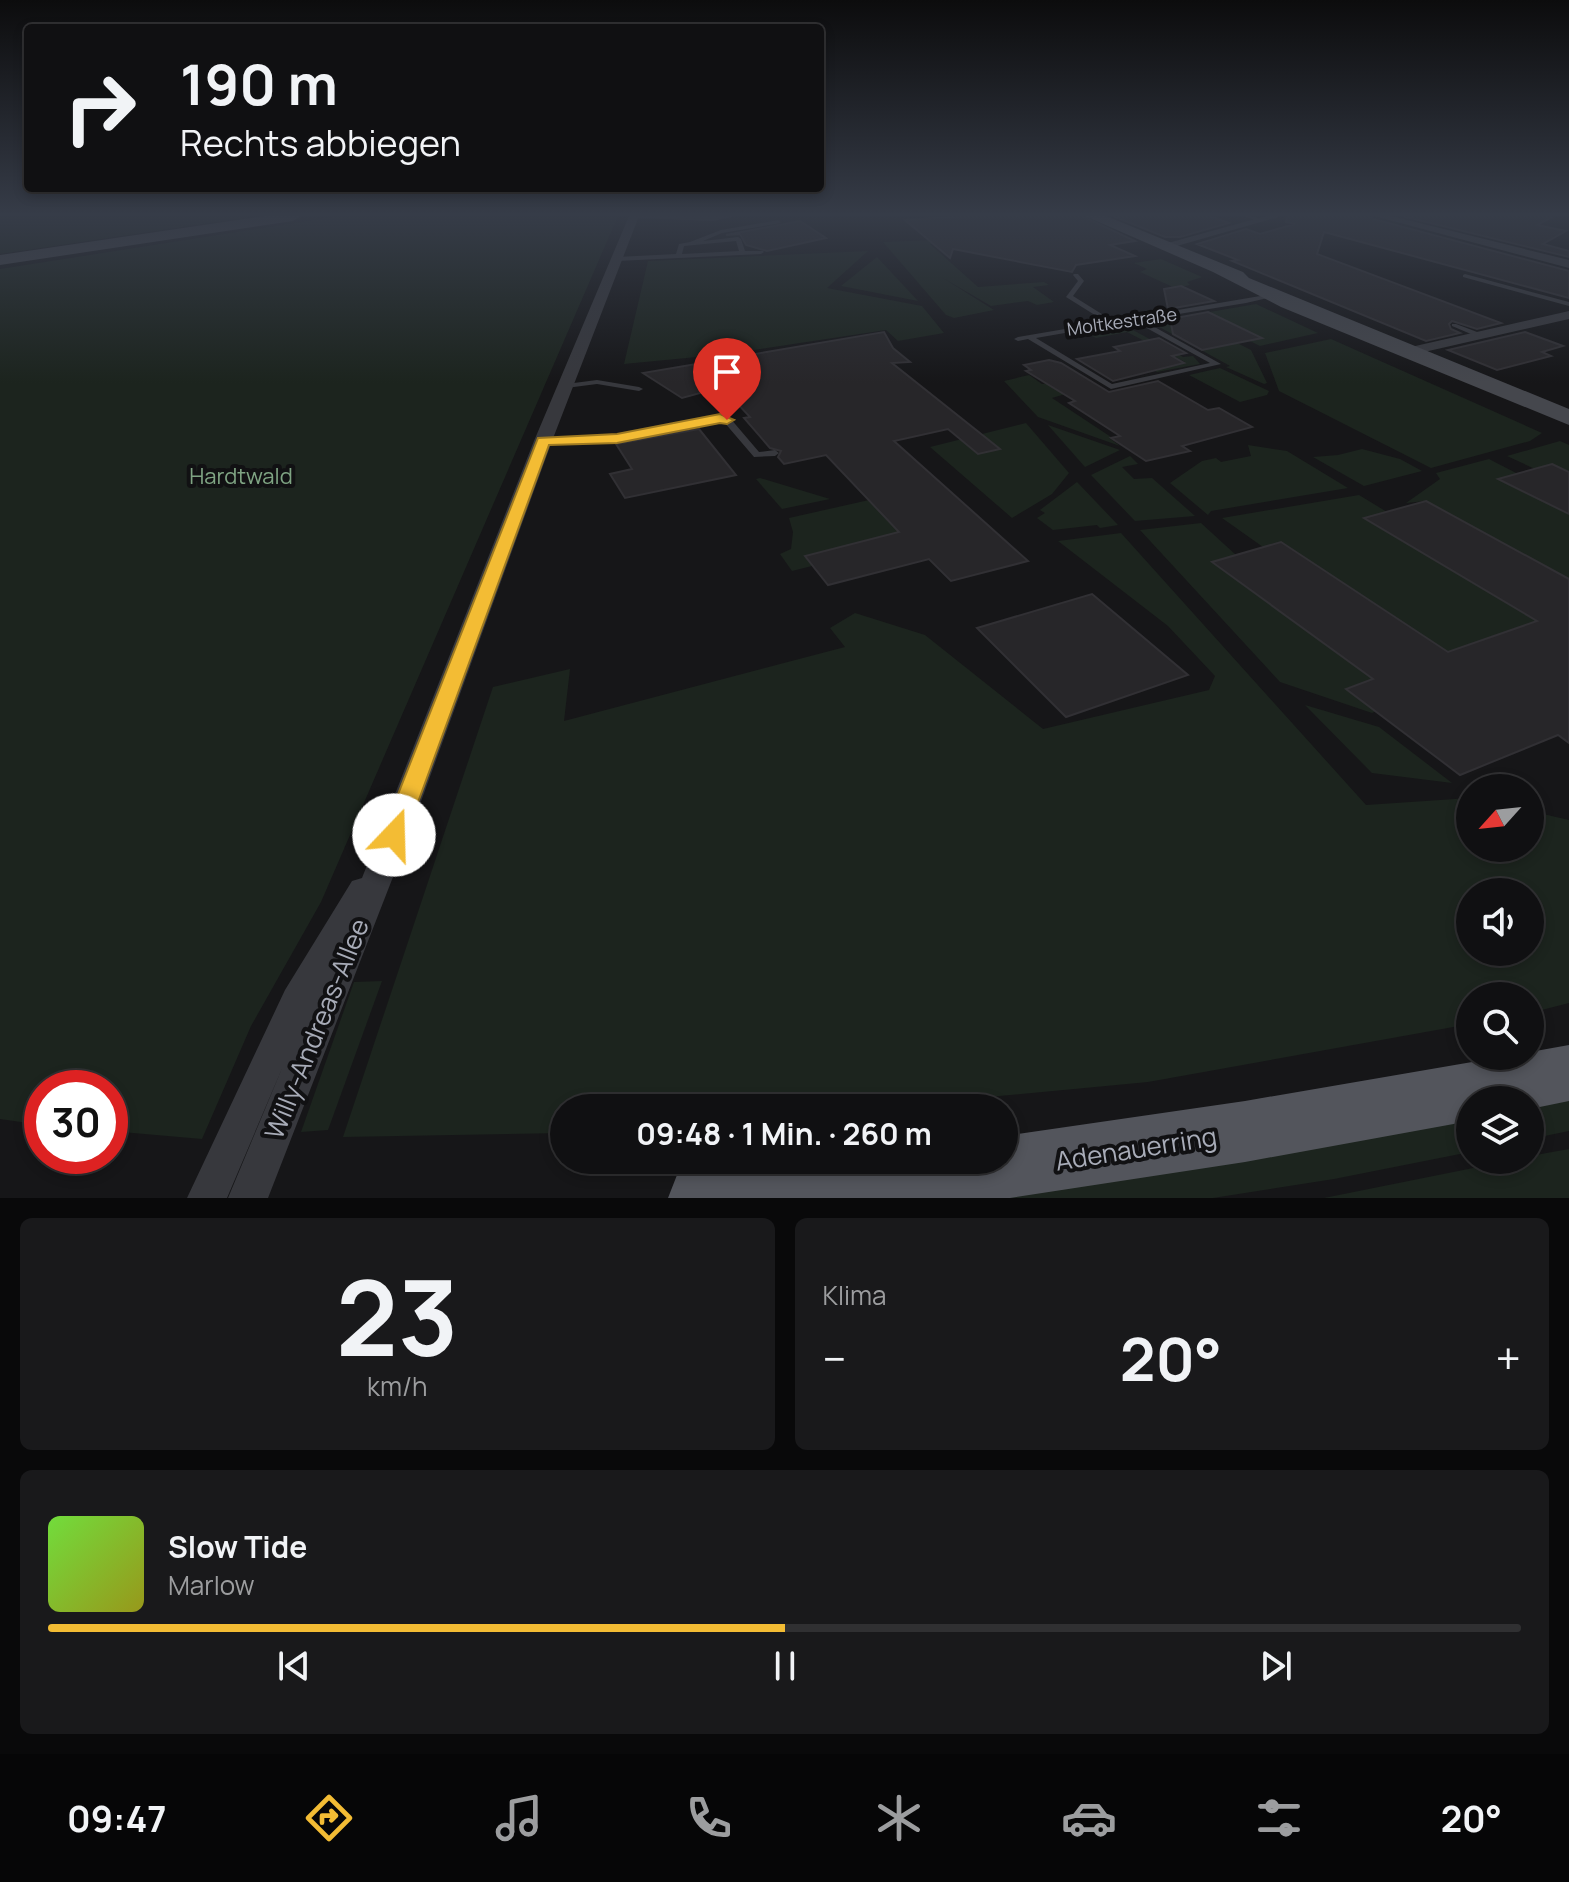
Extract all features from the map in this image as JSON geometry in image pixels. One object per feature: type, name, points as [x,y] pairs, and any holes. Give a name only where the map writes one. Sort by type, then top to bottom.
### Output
[{"type":"main road","points":[[1224,272],[1361,334],[1406,349],[1569,418]]},
{"type":"main road","name":"Adenauerring","points":[[700,1198],[889,1183],[1031,1165],[1376,1110],[1569,1073]]},
{"type":"street","name":"Willy-Andreas-Allee","points":[[248,1198],[385,859],[543,441],[612,272]]},
{"type":"street","points":[[1406,349],[1569,315]]},
{"type":"street","name":"Willy-Andreas-Allee","points":[[207,1198],[288,1014],[311,971],[385,859]]},
{"type":"lane","points":[[1076,275],[1081,281],[1069,297],[1110,321]]},
{"type":"lane","points":[[1465,276],[1569,304]]},
{"type":"lane","name":"Moltkestraße","points":[[1018,339],[1110,321],[1137,320],[1278,296]]},
{"type":"lane","points":[[1029,337],[1111,387],[1217,364],[1137,320]]},
{"type":"lane","points":[[1454,325],[1481,335]]},
{"type":"lane","points":[[566,386],[597,382],[639,389]]},
{"type":"lane","points":[[543,441],[617,438],[720,419],[727,420],[757,455],[775,453]]},
{"type":"green space","name":"Hardtwald","points":[[0,272],[594,272],[321,902],[251,1026],[202,1139],[128,1133],[128,1070],[24,1070],[24,1122],[0,1119]]},
{"type":"green space","points":[[645,272],[845,272],[827,288],[922,306],[944,333],[898,341],[886,330],[728,354],[624,364]]},
{"type":"green space","points":[[858,272],[891,272],[918,301],[841,286]]},
{"type":"green space","points":[[909,272],[961,272],[978,287],[1044,282],[1049,285],[1033,287],[1054,302],[1037,305],[1028,301],[991,306],[943,278],[994,310],[954,318],[946,315]]},
{"type":"green space","points":[[1140,272],[1190,272],[1202,277],[1187,282],[1190,285],[1175,288]]},
{"type":"green space","points":[[1256,304],[1318,333],[1260,346],[1250,341],[1261,337],[1181,328],[1218,347],[1237,343],[1251,350],[1267,383],[1264,384],[1226,367],[1230,366],[1154,324],[1157,321]]},
{"type":"green space","points":[[1118,325],[1140,327],[1131,329],[1183,357],[1193,356],[1200,364],[1157,372],[1153,370],[1185,362],[1127,332],[1096,338],[1090,335],[1090,331]]},
{"type":"green space","points":[[1331,339],[1542,433],[1530,441],[1431,468],[1279,391],[1265,353]]},
{"type":"green space","points":[[1220,368],[1269,391],[1267,395],[1240,402],[1189,375]]},
{"type":"green space","points":[[1029,375],[1042,384],[1056,382],[1072,392],[1052,398],[1120,446],[1038,417],[1004,381]]},
{"type":"green space","points":[[1026,423],[1069,473],[1052,494],[1012,518],[930,447]]},
{"type":"green space","points":[[1048,425],[1120,450],[1085,467]]},
{"type":"green space","points":[[1560,441],[1569,445],[1569,472],[1552,464],[1535,469],[1507,456]]},
{"type":"green space","points":[[1248,445],[1287,451],[1348,488],[1211,511],[1208,515],[1170,483],[1202,461],[1216,458],[1221,462],[1251,456]]},
{"type":"green space","points":[[1362,449],[1400,459],[1422,471],[1364,486],[1313,457]]},
{"type":"green space","points":[[1130,456],[1138,464],[1122,467],[1134,479],[1152,478],[1195,516],[1135,521],[1091,475]]},
{"type":"green space","points":[[1489,459],[1518,474],[1500,480],[1569,514],[1569,579],[1426,501],[1406,503],[1440,479],[1436,473]]},
{"type":"green space","points":[[756,479],[830,499],[782,509]]},
{"type":"green space","points":[[1077,482],[1118,525],[1053,530],[1037,518],[1045,513],[1040,510]]},
{"type":"green space","points":[[1359,495],[1387,512],[1365,519],[1508,603],[1566,611],[1416,663],[1419,633],[1281,542],[1263,547],[1222,518]]},
{"type":"green space","points":[[869,500],[899,532],[805,556],[812,566],[792,571],[780,554],[791,549],[793,532],[789,518]]},
{"type":"green space","points":[[1201,523],[1236,555],[1212,562],[1345,659],[1378,648],[1406,668],[1347,688],[1376,711],[1372,713],[1280,682],[1140,530]]},
{"type":"green space","points":[[1121,533],[1366,805],[1456,799],[1456,862],[1544,862],[1544,814],[1569,820],[1569,1003],[1544,1009],[1544,982],[1456,982],[1456,1027],[1148,1082],[1018,1094],[550,1094],[550,1133],[343,1137],[493,687],[570,669],[564,721],[845,647],[830,628],[855,613],[925,635],[1043,729],[1209,690],[1215,676],[1168,626],[1058,541]]},
{"type":"green space","points":[[1305,705],[1379,727],[1452,783],[1372,773]]},
{"type":"green space","points":[[382,981],[328,1130],[301,1132],[354,982]]},
{"type":"green space","points":[[1569,1100],[1569,1131],[1544,1136],[1544,1105]]},
{"type":"green space","points":[[1456,1122],[1456,1155],[1334,1179],[1213,1198],[998,1198]]},
{"type":"green space","points":[[1569,1149],[1569,1198],[1324,1198],[1456,1171],[1456,1174],[1544,1174],[1544,1153]]},
{"type":"building","points":[[1258,272],[1365,272],[1501,323],[1477,329],[1452,321],[1449,324],[1451,329],[1460,333],[1426,341]]},
{"type":"building","points":[[1472,272],[1569,272],[1569,298]]},
{"type":"building","points":[[1181,286],[1214,301],[1168,309],[1164,289]]},
{"type":"building","points":[[1208,312],[1262,338],[1202,350],[1173,334],[1170,319]]},
{"type":"building","points":[[884,332],[893,348],[910,362],[892,363],[1000,449],[978,454],[948,429],[894,441],[1028,561],[951,581],[929,559],[828,585],[805,556],[899,532],[826,455],[784,464],[778,457],[781,451],[770,448],[744,418],[750,417],[722,387],[682,398],[643,373]]},
{"type":"building","points":[[1525,332],[1563,346],[1542,352],[1551,356],[1497,370],[1448,350]]},
{"type":"building","points":[[1159,338],[1186,353],[1172,356],[1184,363],[1113,381],[1077,359],[1120,351],[1114,347]]},
{"type":"building","points":[[1049,360],[1061,363],[1109,392],[1158,381],[1208,410],[1219,408],[1252,427],[1182,446],[1190,451],[1146,461],[1111,438],[1120,436],[1069,403],[1075,401],[1026,371],[1031,370],[1024,365]]},
{"type":"building","points":[[699,429],[736,475],[625,498],[610,474],[632,469],[616,444]]},
{"type":"building","points":[[1552,464],[1569,472],[1569,514],[1498,479]]},
{"type":"building","points":[[1426,501],[1569,579],[1569,743],[1558,735],[1459,774],[1346,689],[1373,679],[1212,562],[1281,542],[1448,652],[1537,621],[1364,518]]},
{"type":"building","points":[[1092,594],[1188,675],[1066,717],[977,628]]},
{"type":"route","points":[[394,835],[543,441],[602,440],[727,420]]}]
